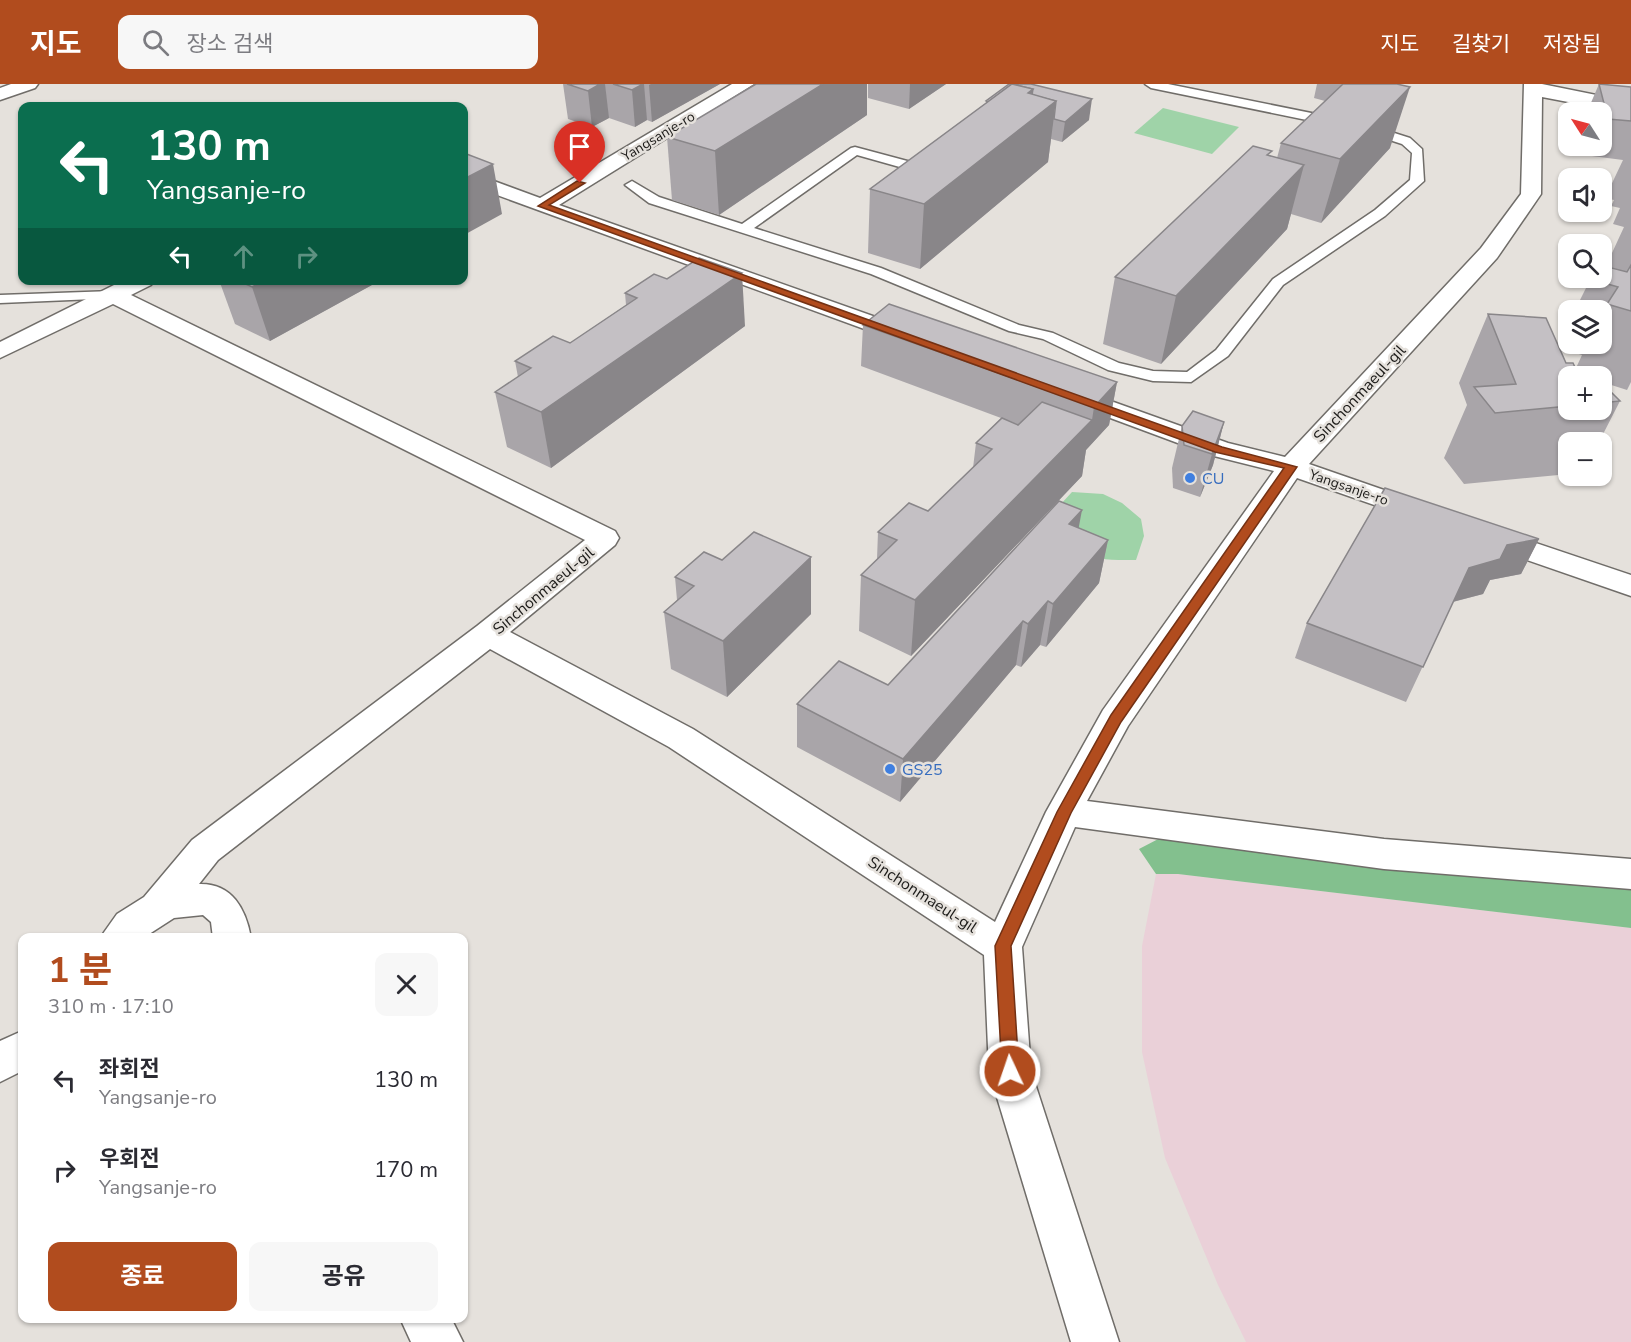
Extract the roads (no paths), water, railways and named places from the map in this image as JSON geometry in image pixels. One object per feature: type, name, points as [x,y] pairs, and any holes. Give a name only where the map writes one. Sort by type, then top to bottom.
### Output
[{"type":"street","points":[[0,94],[29,84]]},
{"type":"street","name":"Yangsanje-ro","points":[[542,206],[745,84]]},
{"type":"street","points":[[1532,86],[1631,108]]},
{"type":"street","name":"Sinchonmaeul-gil","points":[[1095,1342],[1010,1071],[1003,946],[1064,812],[1115,719],[1291,467],[1489,253],[1531,194],[1532,86]]},
{"type":"street","points":[[468,178],[930,345]]},
{"type":"street","points":[[0,351],[133,285]]},
{"type":"street","name":"Sinchonmaeul-gil","points":[[113,295],[605,538],[488,634],[681,738],[1003,946]]},
{"type":"street","name":"Yangsanje-ro","points":[[1053,389],[1219,449],[1291,467],[1631,586]]},
{"type":"street","points":[[159,905],[205,850],[274,795],[488,634]]},
{"type":"street","points":[[1064,812],[1384,854],[1631,874]]},
{"type":"street","points":[[124,933],[140,915],[159,905],[178,899],[198,898],[214,903],[226,912],[232,926],[232,933]]},
{"type":"street","points":[[0,1063],[18,1052]]},
{"type":"street","points":[[426,1323],[439,1342]]},
{"type":"lane","points":[[632,185],[654,200],[876,271],[1014,328],[1048,336],[1114,367],[1153,376],[1191,377],[1222,353],[1278,282],[1380,213],[1417,181],[1418,152],[1406,141],[1370,129],[1151,84]]},
{"type":"lane","points":[[743,229],[855,151],[921,169]]},
{"type":"lane","points":[[54,285],[75,296]]},
{"type":"lane","name":"Sinchonmaeul-gil","points":[[0,299],[113,295]]},
{"type":"place","name":"CU","points":[[1190,478]]},
{"type":"place","name":"GS25","points":[[890,769]]}]
